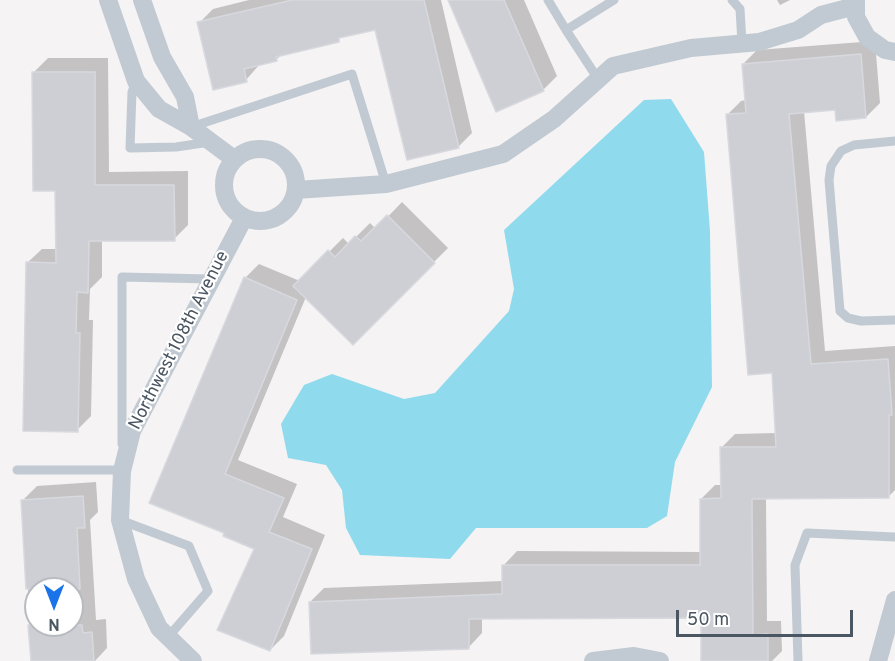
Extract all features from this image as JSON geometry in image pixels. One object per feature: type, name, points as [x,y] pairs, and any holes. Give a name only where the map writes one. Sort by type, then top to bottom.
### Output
[{"type":"street","points":[[108,0],[136,81],[159,110],[191,127],[234,159]]},
{"type":"street","points":[[142,0],[162,57],[185,97],[191,127]]},
{"type":"street","points":[[296,190],[386,184],[504,154],[554,118],[613,66],[691,48],[782,36],[821,15],[855,3],[856,17],[867,37],[885,50],[895,52]]},
{"type":"street","points":[[257,148],[273,151],[284,157],[292,167],[296,190],[285,212],[274,219],[257,222],[244,218],[226,201],[223,188],[227,169],[234,159],[245,151],[257,148]]},
{"type":"street","name":"Northwest 108th Avenue","points":[[193,661],[159,628],[136,579],[120,520],[122,471],[132,431],[244,218]]},
{"type":"street","points":[[878,661],[895,600]]},
{"type":"street","points":[[593,661],[634,656],[660,661]]},
{"type":"lane","points":[[548,0],[598,79]]},
{"type":"lane","points":[[566,30],[614,0]]},
{"type":"lane","points":[[732,0],[740,9],[742,43]]},
{"type":"lane","points":[[191,127],[352,74],[386,184]]},
{"type":"lane","points":[[136,81],[132,92],[130,148],[176,147],[210,142]]},
{"type":"lane","points":[[895,141],[854,145],[841,151],[831,166],[829,180],[840,311],[848,318],[861,321],[895,320]]},
{"type":"lane","points":[[17,470],[122,471],[122,277],[210,279]]},
{"type":"lane","points":[[120,520],[189,546],[208,591],[168,637]]},
{"type":"lane","points":[[798,661],[795,564],[807,533],[895,537]]},
{"type":"water","points":[[671,99],[704,152],[710,231],[712,387],[675,462],[667,516],[647,528],[476,528],[450,559],[360,555],[346,528],[342,490],[326,465],[288,458],[281,424],[304,385],[332,374],[404,399],[435,393],[509,311],[514,289],[504,230],[644,100]]},
{"type":"building","points":[[292,0],[424,0],[459,148],[407,160],[375,30],[339,38],[339,42],[276,57],[277,61],[244,69],[247,82],[213,90],[197,22]]},
{"type":"building","points":[[448,0],[504,0],[544,91],[496,112]]},
{"type":"building","points":[[861,54],[866,118],[836,121],[835,110],[789,114],[811,364],[888,359],[892,415],[889,415],[889,498],[752,499],[753,635],[768,634],[768,661],[701,661],[701,618],[469,619],[469,649],[311,654],[309,602],[502,594],[502,565],[700,565],[700,499],[721,498],[720,447],[776,447],[772,373],[748,375],[726,114],[746,113],[742,64]]},
{"type":"building","points":[[32,72],[95,72],[95,185],[174,185],[175,241],[89,241],[88,293],[77,292],[76,333],[80,333],[78,432],[23,431],[26,262],[56,263],[55,191],[33,191]]},
{"type":"building","points":[[387,215],[435,263],[353,345],[293,286],[328,250],[335,257],[355,236],[361,241]]},
{"type":"building","points":[[244,277],[297,300],[225,474],[284,498],[269,532],[312,549],[270,651],[217,630],[254,549],[223,536],[224,533],[149,503]]},
{"type":"building","points":[[83,496],[85,528],[77,528],[79,577],[25,577],[21,500]]},
{"type":"building","points":[[92,632],[94,661],[31,661],[29,637],[84,637],[84,633]]}]
